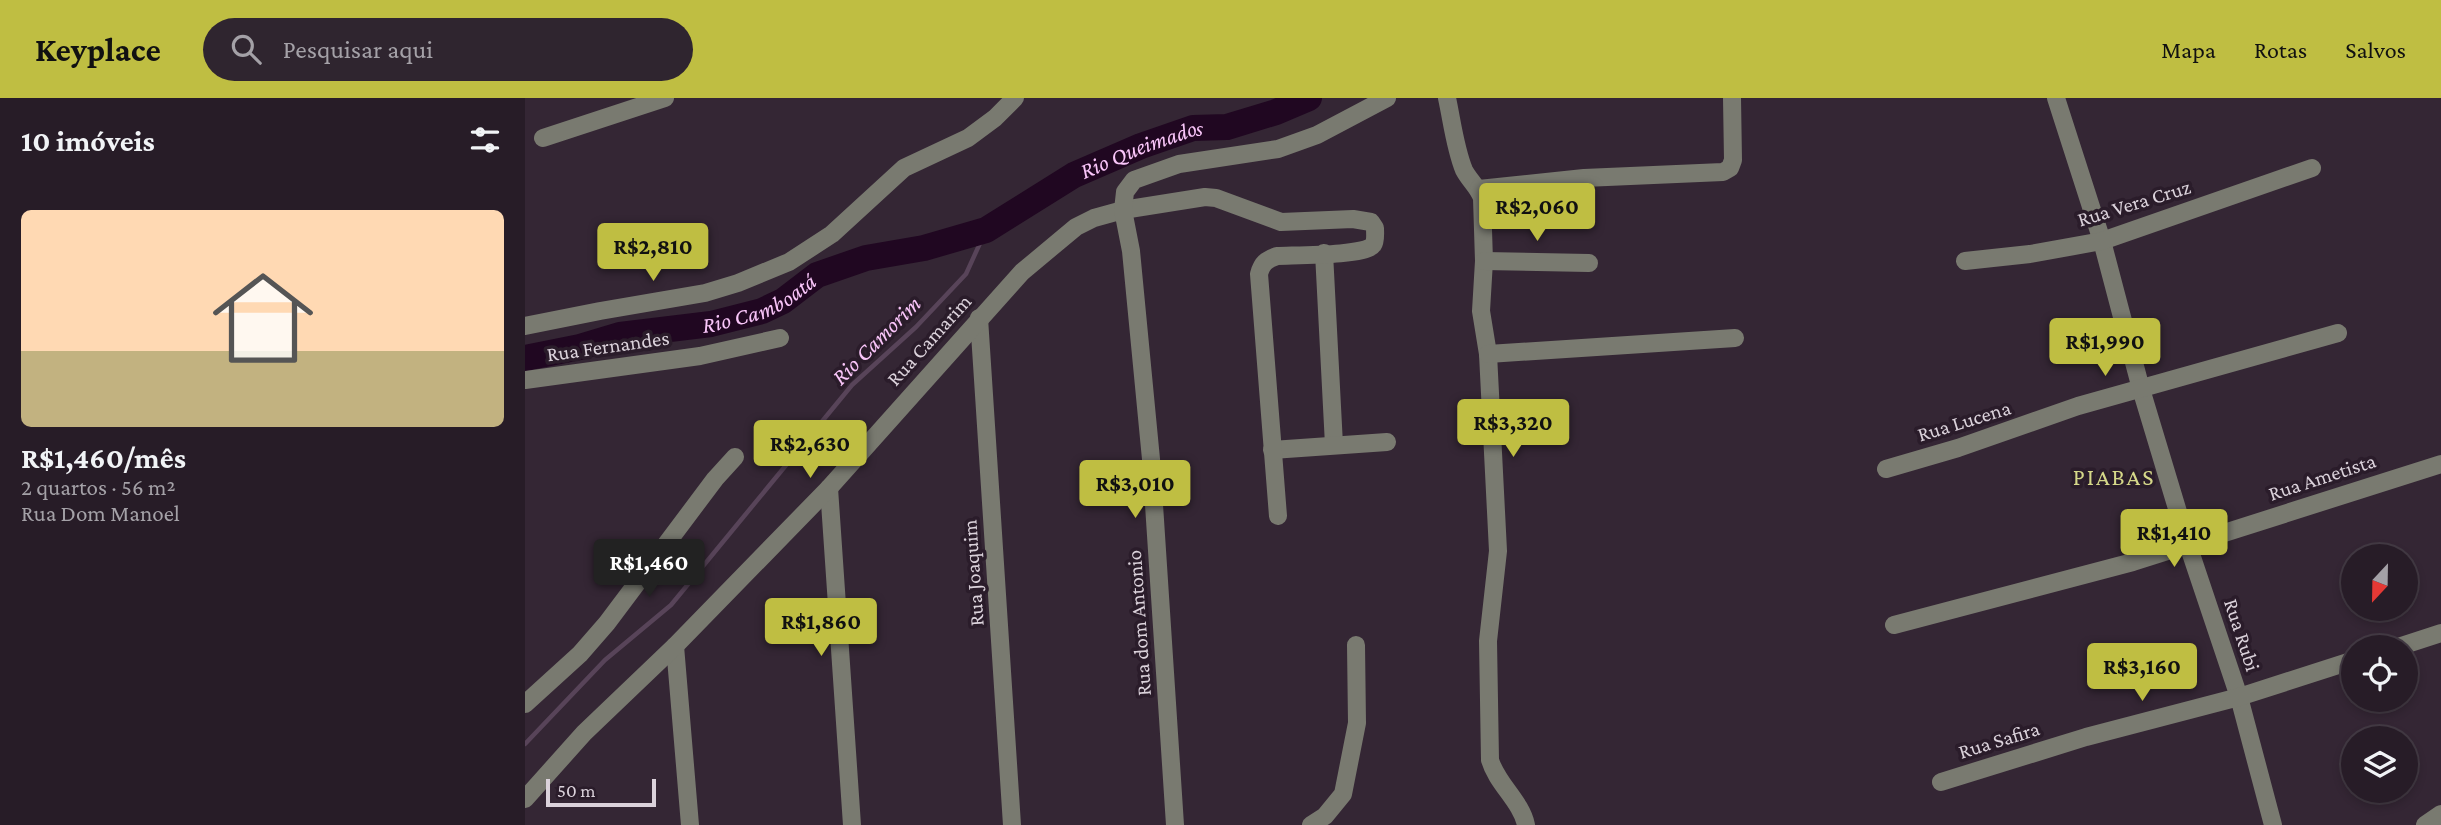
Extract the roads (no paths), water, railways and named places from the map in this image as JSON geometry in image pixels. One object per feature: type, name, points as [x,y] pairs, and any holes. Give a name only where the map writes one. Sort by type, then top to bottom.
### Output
[{"type":"street","points":[[543,138],[665,98]]},
{"type":"street","points":[[525,326],[705,293],[789,262],[832,234],[904,168],[968,138],[995,118],[1015,98]]},
{"type":"street","points":[[1123,211],[1125,192],[1134,180],[1179,164],[1277,149],[1317,135],[1387,98]]},
{"type":"street","points":[[1447,98],[1461,161],[1482,198],[1484,261],[1481,311],[1488,354],[1499,551],[1488,640],[1490,760],[1495,775],[1524,816],[1526,825]]},
{"type":"street","points":[[1479,189],[1584,178],[1723,172],[1730,168],[1733,160],[1732,98]]},
{"type":"street","name":"Rua Rubi","points":[[2056,98],[2102,240],[2141,389],[2188,545],[2239,697],[2273,825]]},
{"type":"street","name":"Rua Vera Cruz","points":[[1965,261],[2030,254],[2102,240],[2312,168]]},
{"type":"street","name":"Rua Camarim","points":[[525,799],[584,733],[675,646],[829,488],[1021,272],[1064,235],[1094,218],[1210,197],[1281,222],[1353,219],[1371,222],[1375,228],[1373,245],[1369,248],[1324,253]]},
{"type":"street","name":"Rua dom Antonio","points":[[1123,211],[1132,251],[1150,445],[1175,825]]},
{"type":"street","points":[[1278,516],[1259,274],[1265,261],[1277,256],[1324,253],[1334,445]]},
{"type":"street","points":[[1484,261],[1589,262]]},
{"type":"street","name":"Rua Joaquim","points":[[979,318],[1013,825]]},
{"type":"street","name":"Rua Lucena","points":[[1886,469],[2021,428],[2078,406],[2338,333]]},
{"type":"street","name":"Rua Fernandes","points":[[525,380],[700,356],[780,338]]},
{"type":"street","points":[[1488,354],[1735,338]]},
{"type":"street","points":[[1272,450],[1387,442]]},
{"type":"street","points":[[525,704],[580,654],[607,623],[735,457]]},
{"type":"street","name":"Rua Ametista","points":[[1894,625],[2056,584],[2441,464]]},
{"type":"street","points":[[829,488],[852,825]]},
{"type":"street","points":[[2418,640],[2441,633]]},
{"type":"street","points":[[1311,825],[1325,816],[1343,794],[1357,723],[1356,645]]},
{"type":"street","points":[[675,646],[691,825]]},
{"type":"street","name":"Rua Safira","points":[[1941,782],[2086,737],[2239,697],[2341,664]]},
{"type":"street","points":[[2425,825],[2441,814]]},
{"type":"waterway","name":"Rio Camboatá","points":[[525,358],[580,347],[620,335],[711,324],[762,311],[783,301],[817,275],[866,258],[924,248],[986,230],[1074,175],[1141,146],[1193,128],[1227,127],[1276,112],[1309,98]]},
{"type":"waterway","name":"Rio Camorim","points":[[525,744],[605,660],[671,605],[852,385],[916,327],[966,274],[986,230]]},
{"type":"district","name":"PIABAS","points":[[2114,476]]},
{"type":"water label","name":"Rio Queimados","points":[[1142,152]]}]
